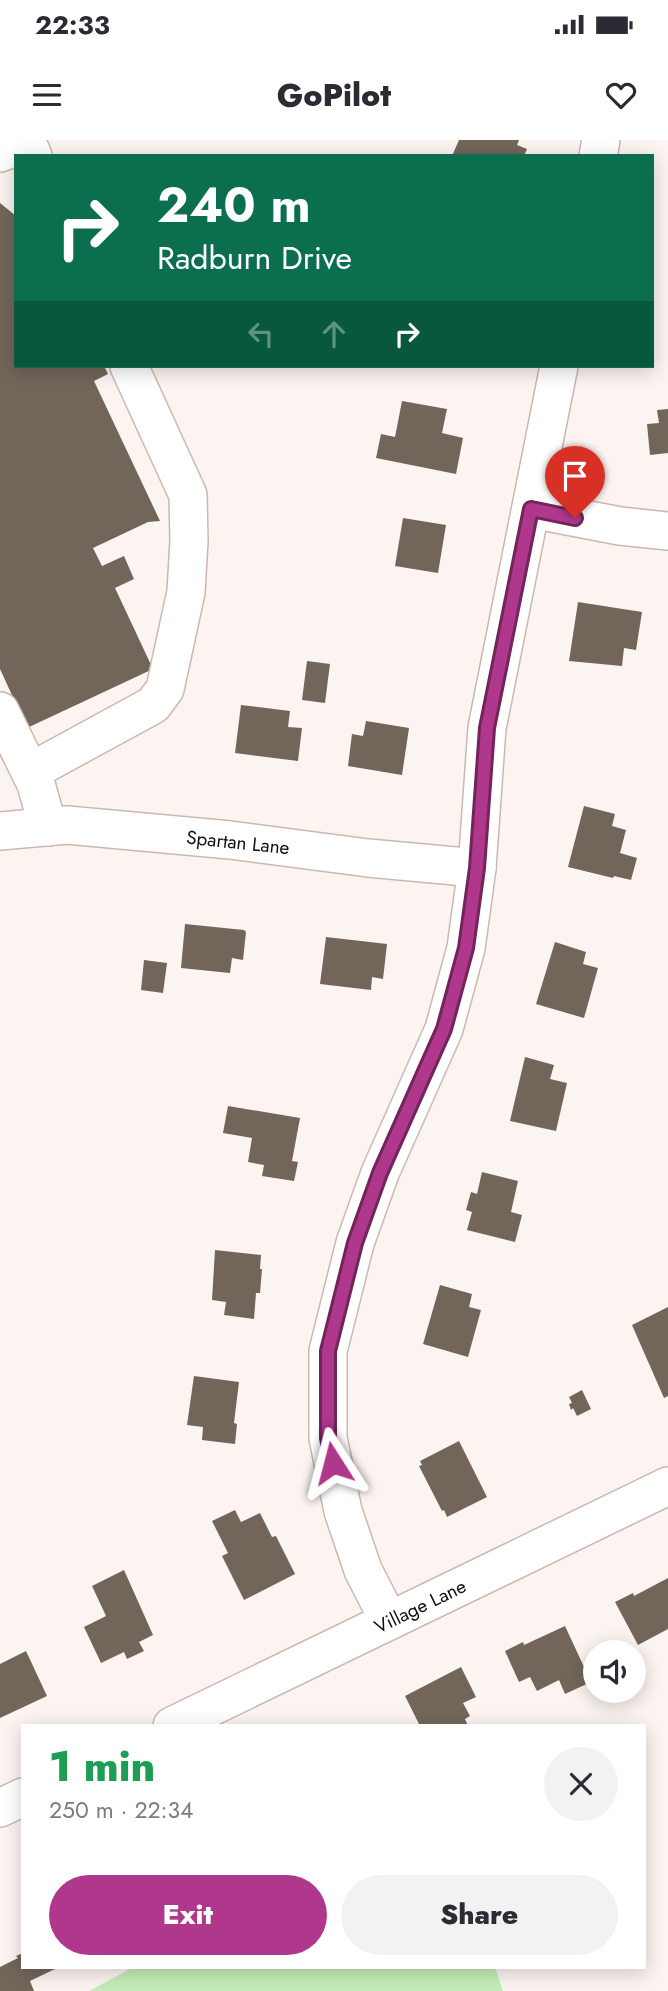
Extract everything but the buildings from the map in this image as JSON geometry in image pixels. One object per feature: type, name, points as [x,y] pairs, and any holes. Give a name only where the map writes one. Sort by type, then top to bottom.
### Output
[{"type":"street","points":[[0,153],[18,146],[32,154]]},
{"type":"street","points":[[30,772],[153,705],[165,688],[168,677],[186,592],[188,495],[130,368]]},
{"type":"street","points":[[389,1621],[363,1570],[343,1511],[328,1438],[328,1351],[355,1243],[380,1173],[444,1029],[466,948],[477,868],[487,728],[559,368]]},
{"type":"street","points":[[531,509],[620,526],[668,531]]},
{"type":"street","points":[[0,711],[36,784],[48,827]]},
{"type":"street","name":"Spartan Lane","points":[[0,831],[67,825],[477,868]]},
{"type":"street","name":"Village Lane","points":[[176,1724],[668,1486]]},
{"type":"street","points":[[0,1808],[21,1798]]},
{"type":"green space","points":[[130,1969],[496,1969],[503,1991],[89,1991]]},
{"type":"route","points":[[333,1463],[328,1438],[328,1351],[355,1243],[380,1173],[444,1029],[466,948],[477,868],[487,728],[531,509],[575,518]]}]
